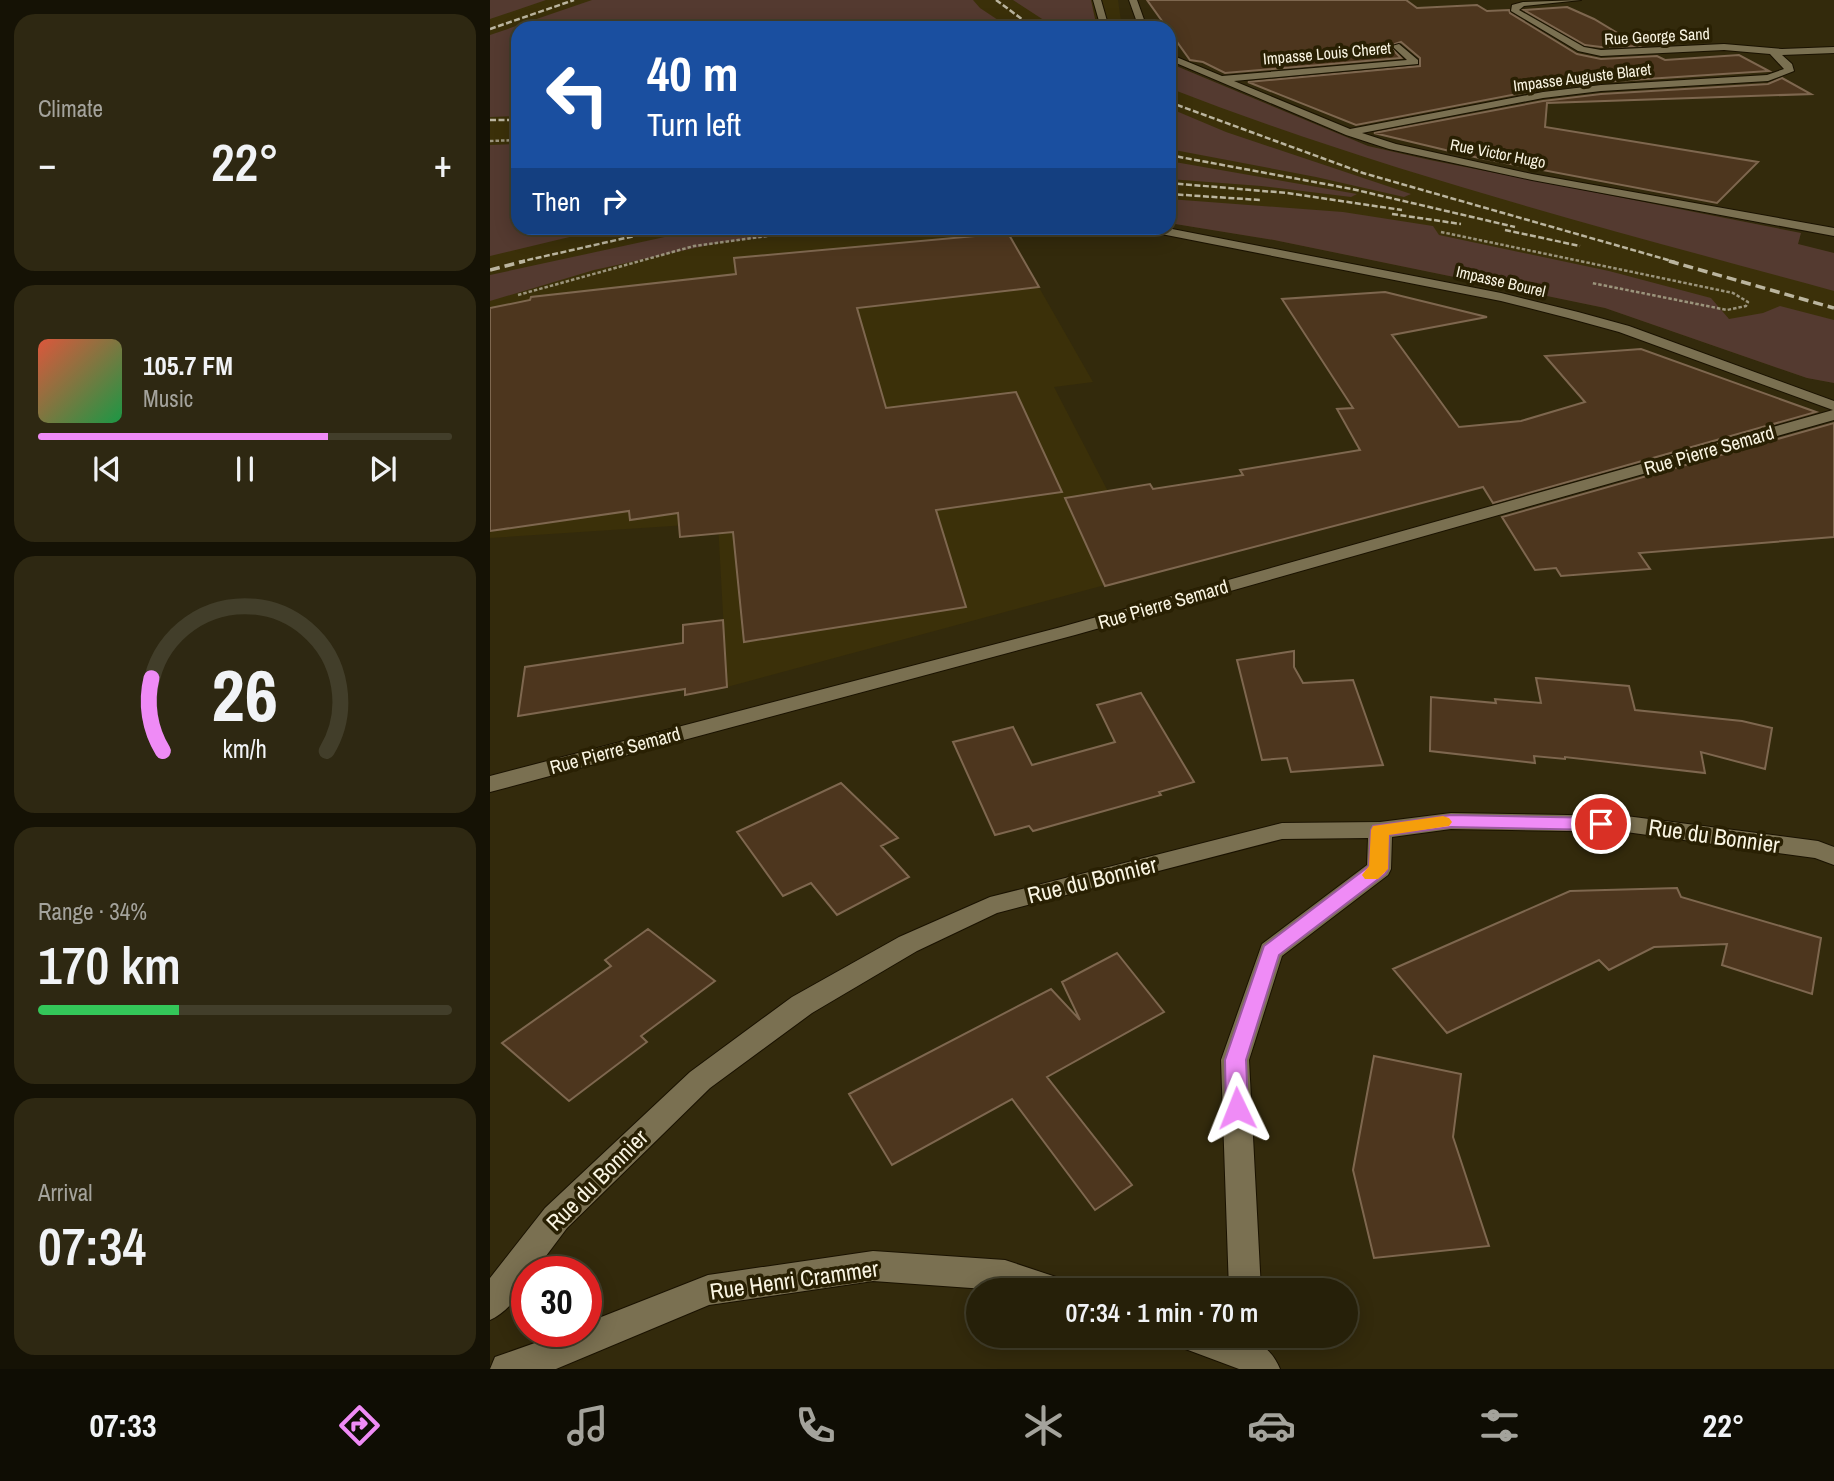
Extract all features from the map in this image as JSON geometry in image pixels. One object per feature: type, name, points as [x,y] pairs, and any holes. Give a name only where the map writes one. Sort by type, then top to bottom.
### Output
[{"type":"street","points":[[1097,0],[1103,21]]},
{"type":"street","points":[[1133,0],[1140,21]]},
{"type":"street","name":"Rue George Sand","points":[[1577,0],[1523,4],[1515,7],[1515,11],[1558,37],[1591,52],[1724,47],[1834,50]]},
{"type":"street","name":"Impasse Louis Cheret","points":[[1219,79],[1415,62],[1396,46]]},
{"type":"street","name":"Impasse Auguste Blaret","points":[[1350,133],[1543,95],[1601,88],[1768,78],[1789,71],[1790,66],[1771,50]]},
{"type":"street","name":"Rue Victor Hugo","points":[[1176,60],[1350,133],[1393,147],[1532,177],[1834,232]]},
{"type":"street","name":"Impasse Bourel","points":[[1176,233],[1501,297],[1573,315],[1625,329],[1834,406]]},
{"type":"street","name":"Rue Pierre Semard","points":[[490,784],[1068,631],[1834,415]]},
{"type":"street","name":"Rue du Bonnier","points":[[490,1304],[556,1219],[700,1080],[802,1005],[908,944],[989,906],[1282,831],[1380,830],[1451,821],[1626,824],[1818,850],[1834,856]]},
{"type":"street","points":[[1244,1278],[1235,1060],[1271,951],[1379,869],[1380,830]]},
{"type":"street","name":"Rue Henri Crammer","points":[[507,1369],[554,1353],[708,1290],[873,1266],[1005,1275],[1014,1278]]},
{"type":"path","points":[[490,141],[511,140]]},
{"type":"path","points":[[518,295],[694,246],[775,235]]},
{"type":"shaded area","points":[[490,0],[1118,0],[1121,21],[511,21],[511,235],[1009,235],[1093,382],[1054,387],[1115,505],[1105,585],[727,687],[718,523],[490,538]]},
{"type":"shaded area","points":[[490,0],[546,0],[490,19]]},
{"type":"shaded area","points":[[592,0],[973,0],[1000,21],[531,21]]},
{"type":"shaded area","points":[[1013,0],[1091,0],[1096,21],[1045,21]]},
{"type":"shaded area","points":[[511,28],[511,116],[490,117],[490,35]]},
{"type":"shaded area","points":[[1176,66],[1368,146],[1801,233],[1798,244],[1834,253],[1834,383],[1807,378],[1605,308],[1274,240],[1176,224]]},
{"type":"shaded area","points":[[1176,66],[1368,146],[1801,233],[1798,244],[1834,253],[1834,291],[1499,198],[1333,147],[1176,91]]},
{"type":"shaded area","points":[[1176,111],[1226,132],[1411,194],[1404,197],[1176,150]]},
{"type":"shaded area","points":[[511,144],[511,235],[578,235],[490,256],[490,145]]},
{"type":"shaded area","points":[[1176,162],[1357,194],[1351,197],[1176,180]]},
{"type":"shaded area","points":[[1176,200],[1343,212],[1433,226],[1439,235],[1609,271],[1711,298],[1729,319],[1763,313],[1780,306],[1834,320],[1834,383],[1807,378],[1605,308],[1274,240],[1176,224]]},
{"type":"shaded area","points":[[674,235],[785,235],[718,243],[594,270],[490,301],[490,275]]},
{"type":"building","points":[[1147,0],[1406,0],[1417,8],[1477,5],[1487,11],[1509,10],[1577,54],[1601,59],[1657,56],[1665,60],[1739,55],[1769,71],[1601,82],[1543,89],[1356,125],[1248,82],[1420,66],[1420,58],[1401,42],[1389,46],[1401,58],[1225,73],[1203,62],[1190,60],[1176,40],[1176,21],[1162,21]]},
{"type":"building","points":[[1567,7],[1594,19],[1639,46],[1585,45],[1524,10]]},
{"type":"building","points":[[1782,78],[1811,94],[1547,103],[1545,127],[1758,162],[1717,203],[1479,158],[1374,133],[1543,101],[1601,94],[1768,84]]},
{"type":"building","points":[[1009,235],[1039,287],[857,308],[886,408],[1016,392],[1062,492],[936,510],[966,607],[744,642],[733,532],[680,537],[678,513],[630,520],[629,511],[490,531],[490,308],[530,300],[531,297],[736,274],[734,258]]},
{"type":"building","points":[[1385,292],[1487,317],[1392,335],[1459,427],[1521,421],[1585,402],[1545,356],[1641,349],[1816,412],[1493,503],[1483,487],[1105,586],[1065,498],[1150,484],[1153,489],[1243,475],[1240,470],[1360,450],[1337,409],[1353,408],[1282,299]]},
{"type":"building","points":[[1834,423],[1834,537],[1639,553],[1650,569],[1561,576],[1556,568],[1535,570],[1502,517]]},
{"type":"building","points":[[723,620],[727,687],[685,695],[685,689],[518,716],[525,667],[683,643],[683,625]]},
{"type":"building","points":[[1294,651],[1294,667],[1303,683],[1353,680],[1383,765],[1291,772],[1287,758],[1262,760],[1237,660]]},
{"type":"building","points":[[1536,678],[1629,686],[1635,710],[1742,721],[1772,728],[1765,769],[1701,752],[1705,773],[1565,757],[1534,756],[1535,763],[1430,751],[1431,697],[1496,703],[1495,699],[1541,703]]},
{"type":"building","points":[[1141,693],[1194,782],[1159,792],[1161,795],[1033,831],[1029,826],[995,835],[953,742],[1013,727],[1032,765],[1115,742],[1097,705]]},
{"type":"building","points":[[841,783],[898,838],[881,846],[909,877],[837,915],[811,883],[783,896],[737,832]]},
{"type":"building","points":[[1677,888],[1681,897],[1821,938],[1812,994],[1722,965],[1727,944],[1654,947],[1609,970],[1599,960],[1447,1033],[1393,969],[1570,891]]},
{"type":"building","points":[[648,929],[715,981],[641,1036],[647,1042],[569,1101],[502,1043],[611,966],[605,960]]},
{"type":"building","points":[[1117,953],[1164,1012],[1047,1077],[1132,1185],[1095,1210],[1012,1099],[892,1165],[849,1094],[1051,989],[1080,1020],[1062,982]]},
{"type":"building","points":[[1374,1056],[1461,1074],[1453,1137],[1489,1246],[1374,1258],[1353,1170]]},
{"type":"railway","points":[[513,21],[574,0]]},
{"type":"railway","points":[[996,0],[1024,21]]},
{"type":"railway","points":[[490,29],[511,22]]},
{"type":"railway","points":[[1176,105],[1363,173],[1675,262]]},
{"type":"railway","points":[[490,120],[511,120]]},
{"type":"railway","points":[[1176,156],[1352,189],[1515,227]]},
{"type":"railway","points":[[1176,184],[1287,193],[1402,210]]},
{"type":"railway","points":[[1176,194],[1260,200]]},
{"type":"railway","points":[[1392,214],[1461,224]]},
{"type":"railway","points":[[1505,230],[1580,246]]},
{"type":"railway","points":[[519,262],[639,235]]},
{"type":"railway","points":[[490,270],[525,261]]},
{"type":"railway","points":[[1669,261],[1834,308]]},
{"type":"slow traffic","points":[[1371,875],[1379,869],[1380,830],[1443,822]]},
{"type":"route","points":[[1237,1108],[1235,1060],[1271,951],[1379,869],[1380,830],[1451,821],[1601,824]]}]
